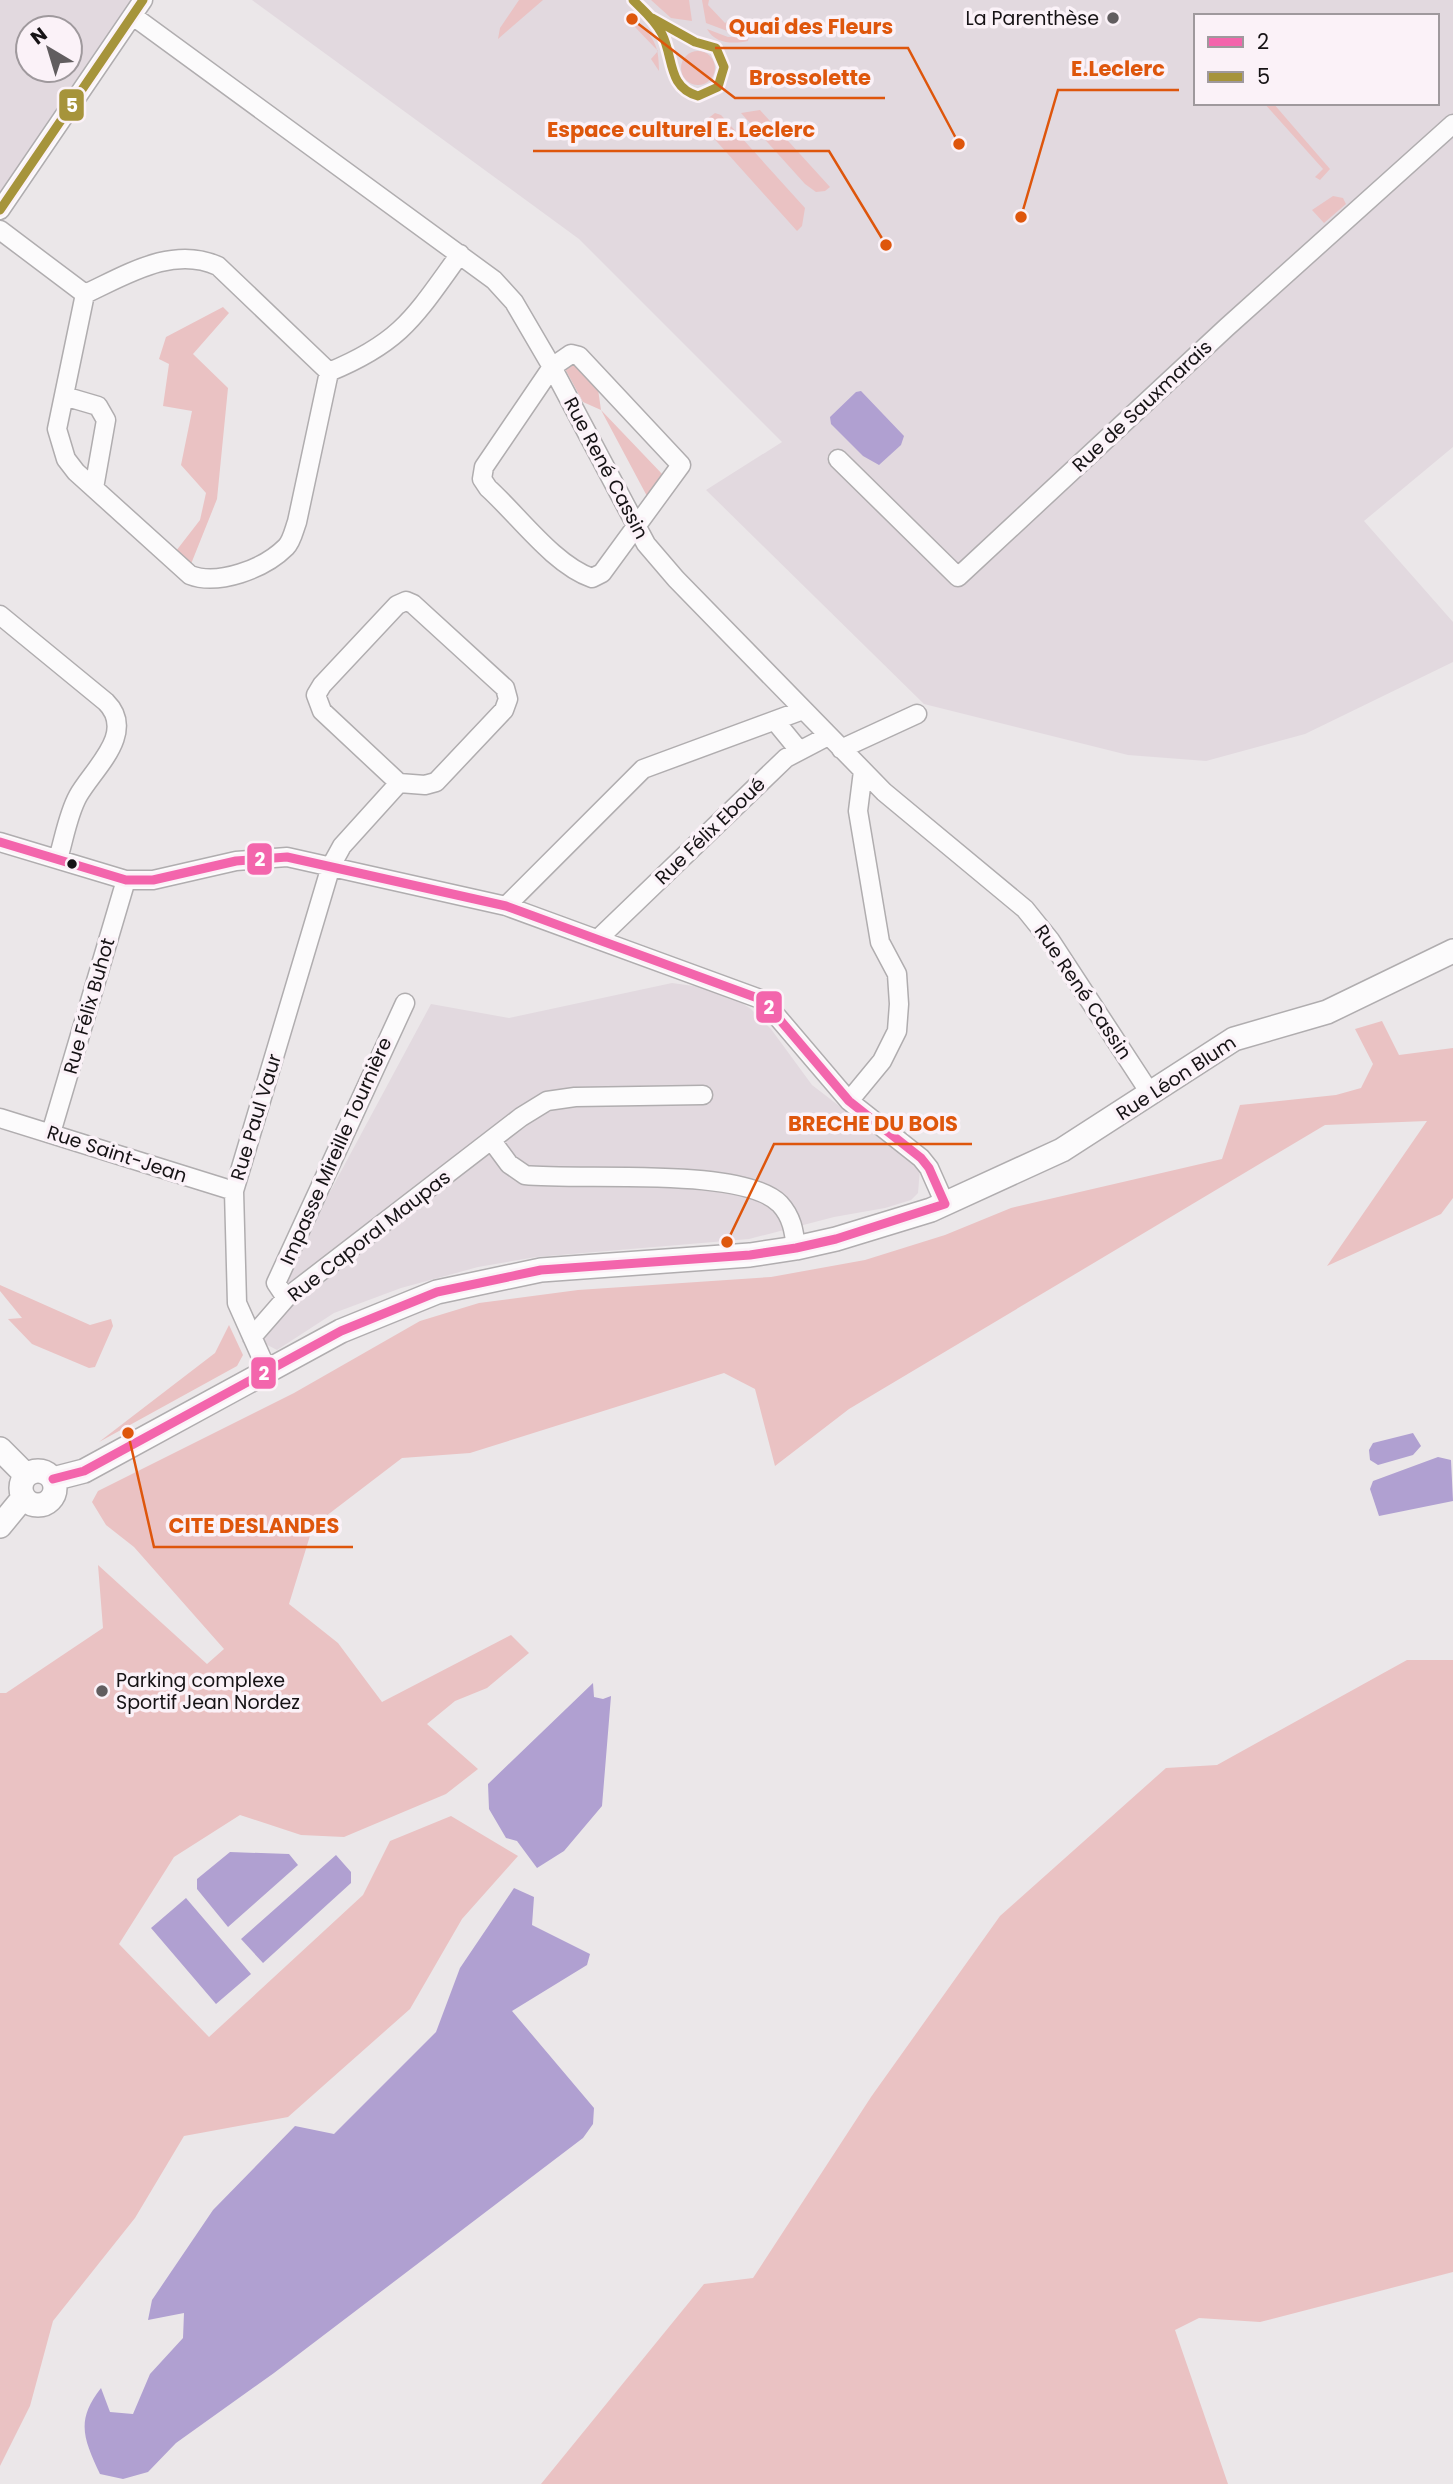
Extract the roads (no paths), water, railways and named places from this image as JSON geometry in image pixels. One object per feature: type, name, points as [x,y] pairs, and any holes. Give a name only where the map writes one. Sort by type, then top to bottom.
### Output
[{"type":"street","points":[[0,210],[143,0]]},
{"type":"street","name":"Rue René Cassin","points":[[133,16],[494,280],[514,302],[552,367],[646,544],[676,579],[884,792],[1025,909],[1050,940],[1150,1093]]},
{"type":"street","name":"Rue de Sauxmarais","points":[[838,459],[958,577],[1227,327],[1453,124]]},
{"type":"street","points":[[0,230],[85,294]]},
{"type":"street","points":[[329,372],[376,351],[392,340],[416,315],[460,254]]},
{"type":"street","points":[[85,294],[165,260],[186,257],[204,260],[218,266],[329,372]]},
{"type":"street","points":[[85,294],[57,429],[66,460],[93,488],[190,575],[204,580],[234,575],[273,558],[289,545],[297,522],[329,372]]},
{"type":"street","points":[[564,355],[579,356],[681,465],[636,526],[602,573],[592,578],[579,573],[537,537],[482,479],[484,467],[552,367],[564,355]]},
{"type":"street","points":[[64,396],[98,406],[106,420],[93,488]]},
{"type":"street","points":[[406,601],[413,604],[505,688],[508,699],[504,710],[436,782],[428,785],[399,783],[322,711],[316,695],[321,685],[397,605],[406,601]]},
{"type":"street","points":[[0,615],[109,705],[116,718],[117,735],[77,798],[58,859]]},
{"type":"street","points":[[506,906],[643,769],[803,710]]},
{"type":"street","name":"Rue Félix Eboué","points":[[599,938],[797,749],[835,743],[917,714]]},
{"type":"street","points":[[775,721],[797,749]]},
{"type":"street","points":[[849,1101],[882,1061],[897,1031],[899,1004],[897,974],[880,942],[858,811],[863,771]]},
{"type":"street","name":"Rue Paul Vaur","points":[[267,1370],[237,1304],[233,1191],[331,866],[342,846],[399,783]]},
{"type":"street","points":[[0,842],[126,880],[153,880],[236,861],[287,857],[506,906],[599,938],[671,968],[733,986],[763,1000],[849,1101],[921,1158],[929,1168],[944,1204]]},
{"type":"street","name":"Rue Félix Buhot","points":[[51,1133],[126,880]]},
{"type":"street","name":"Rue Léon Blum","points":[[25,1487],[34,1505],[45,1504],[53,1496],[53,1479],[84,1471],[267,1370],[393,1307],[468,1283],[541,1270],[750,1255],[796,1248],[836,1239],[944,1204],[1062,1150],[1234,1039],[1327,1012],[1453,951]]},
{"type":"street","name":"Impasse Mireille Tournière","points":[[286,1298],[276,1283],[405,1003]]},
{"type":"street","name":"Rue Caporal Maupas","points":[[252,1337],[286,1298],[520,1117],[547,1101],[575,1097],[703,1096]]},
{"type":"street","name":"Rue Saint-Jean","points":[[0,1118],[233,1191]]},
{"type":"street","points":[[492,1141],[509,1164],[525,1175],[698,1180],[763,1193],[779,1203],[789,1217],[796,1248]]},
{"type":"street","points":[[0,1449],[25,1487],[0,1526]]},
{"type":"place","name":"La Parenthèse","points":[[1113,18]]},
{"type":"place","name":"Brossolette","points":[[632,19]]},
{"type":"place","name":"Quai des Fleurs","points":[[959,144]]},
{"type":"place","name":"E.Leclerc","points":[[1021,217]]},
{"type":"place","name":"Espace culturel E. Leclerc","points":[[886,245]]},
{"type":"place","name":"BRECHE DU BOIS","points":[[727,1242]]},
{"type":"place","name":"CITE DESLANDES","points":[[128,1433]]},
{"type":"place","name":"Parking complexe Sportif Jean Nordez","points":[[102,1691]]}]
